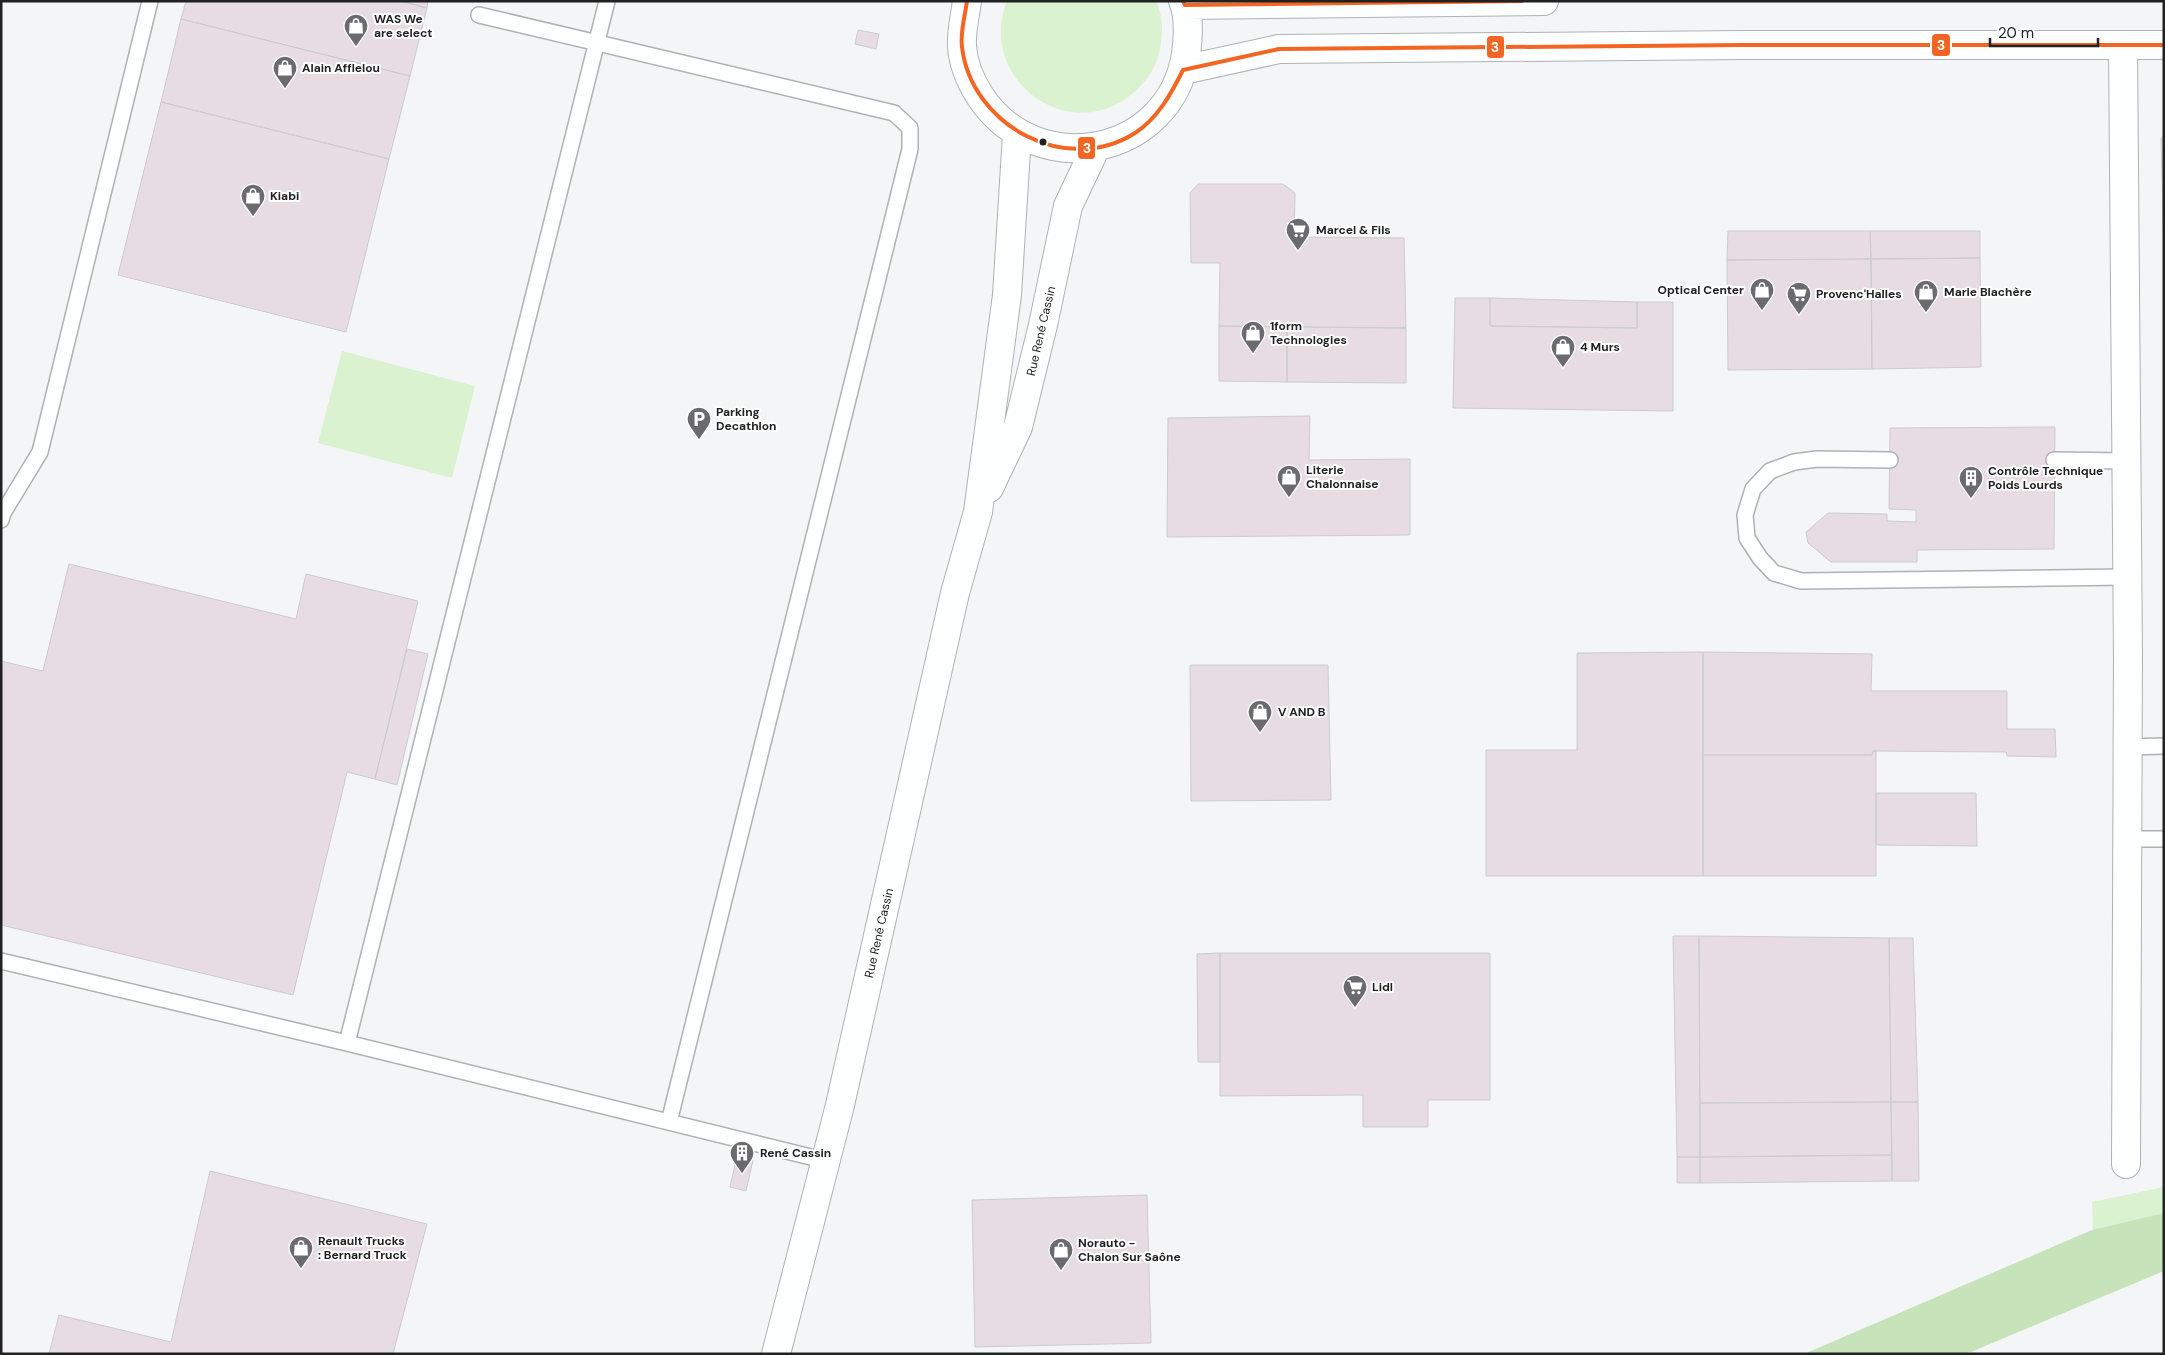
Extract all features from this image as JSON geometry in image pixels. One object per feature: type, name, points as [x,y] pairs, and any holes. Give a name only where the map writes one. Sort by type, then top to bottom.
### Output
[{"type":"main road","points":[[967,1],[962,46],[970,81],[990,111],[1018,134],[1056,148],[1096,147],[1125,137],[1150,120],[1170,97],[1183,70],[1188,37],[1184,3],[1544,1]]},
{"type":"main road","points":[[2123,46],[2164,32]]},
{"type":"main road","points":[[1183,70],[1279,49],[1742,44],[2164,45]]},
{"type":"main road","points":[[2123,46],[2128,577],[2126,1164]]},
{"type":"main road","name":"Rue René Cassin","points":[[776,1354],[827,1161],[955,593],[978,512],[1007,295],[1018,134]]},
{"type":"main road","name":"Rue René Cassin","points":[[978,512],[1018,427],[1041,334],[1068,206],[1096,147]]},
{"type":"lane","points":[[1,520],[3,513],[40,452],[150,1]]},
{"type":"lane","points":[[347,1043],[607,1]]},
{"type":"lane","points":[[479,15],[894,113],[910,128],[910,149],[904,174],[669,1122]]},
{"type":"lane","points":[[1890,460],[1817,459],[1794,462],[1770,471],[1753,489],[1745,515],[1747,538],[1760,558],[1774,573],[1801,581],[2128,577]]},
{"type":"lane","points":[[2054,460],[2126,461]]},
{"type":"lane","points":[[2128,747],[2164,746]]},
{"type":"lane","points":[[2127,839],[2164,839]]},
{"type":"lane","points":[[1,961],[347,1043],[827,1161]]},
{"type":"green space","points":[[1007,1],[1156,1],[1162,20],[1162,34],[1155,65],[1149,76],[1137,90],[1107,108],[1081,113],[1056,108],[1034,96],[1016,78],[1004,55],[1001,29]]},
{"type":"green space","points":[[342,351],[475,386],[452,478],[318,443]]},
{"type":"green space","points":[[2164,1187],[2164,1213],[2093,1230],[2092,1202]]},
{"type":"green space","points":[[2164,1213],[2164,1271],[1966,1354],[1804,1354],[2092,1230]]},
{"type":"building","name":"WAS We are select","points":[[186,1],[401,1],[427,8],[410,76],[181,19]]},
{"type":"building","points":[[401,1],[428,1],[427,8]]},
{"type":"building","name":"Alain Afflelou","points":[[181,19],[410,76],[389,159],[161,102]]},
{"type":"building","points":[[858,30],[879,34],[876,49],[855,44]]},
{"type":"building","name":"Kiabi","points":[[161,102],[389,159],[346,332],[118,275]]},
{"type":"building","points":[[2161,138],[2164,138],[2164,257]]},
{"type":"building","name":"Marcel & Fils","points":[[1198,184],[1283,184],[1295,193],[1294,237],[1404,238],[1406,328],[1219,326],[1220,263],[1191,263],[1190,193]]},
{"type":"building","points":[[1728,231],[1870,231],[1871,259],[1727,260]]},
{"type":"building","points":[[1870,231],[1980,231],[1980,258],[1871,259]]},
{"type":"building","name":"Marie Blachère","points":[[1980,258],[1981,367],[1872,369],[1871,259]]},
{"type":"building","name":"Provenc'Halles","points":[[1871,259],[1872,369],[1728,370],[1727,260]]},
{"type":"building","name":"4 Murs","points":[[1455,298],[1490,298],[1490,326],[1637,328],[1637,302],[1673,302],[1673,411],[1453,408]]},
{"type":"building","points":[[1490,298],[1637,302],[1637,328],[1490,326]]},
{"type":"building","name":"1form Technologies","points":[[1219,326],[1287,327],[1287,382],[1219,381]]},
{"type":"building","points":[[1287,327],[1406,328],[1406,383],[1287,382]]},
{"type":"building","name":"Literie Chalonnaise","points":[[1310,416],[1309,460],[1410,459],[1410,535],[1167,537],[1168,418]]},
{"type":"building","name":"Contrôle Technique Poids Lourds","points":[[2055,427],[2054,549],[1917,550],[1917,562],[1831,562],[1808,543],[1806,532],[1828,513],[1887,514],[1887,521],[1916,522],[1916,510],[1889,509],[1890,428]]},
{"type":"building","points":[[69,564],[296,619],[306,574],[418,601],[375,779],[347,772],[293,995],[1,925],[1,661],[43,671]]},
{"type":"building","points":[[407,649],[428,654],[397,785],[375,779]]},
{"type":"building","points":[[1703,652],[1872,654],[1871,691],[2007,691],[2007,729],[2055,729],[2056,757],[2007,756],[2006,752],[1873,751],[1872,755],[1703,755]]},
{"type":"building","points":[[1703,652],[1703,876],[1486,876],[1486,750],[1577,750],[1577,653]]},
{"type":"building","name":"V AND B","points":[[1190,665],[1328,665],[1331,800],[1191,801]]},
{"type":"building","points":[[1873,751],[1876,751],[1876,876],[1703,876],[1703,755],[1872,755]]},
{"type":"building","points":[[1876,793],[1976,793],[1977,846],[1876,845]]},
{"type":"building","points":[[1673,936],[1699,936],[1700,1157],[1677,1157]]},
{"type":"building","points":[[1699,936],[1889,938],[1891,1102],[1700,1103]]},
{"type":"building","points":[[1889,938],[1913,938],[1918,1102],[1891,1102]]},
{"type":"building","name":"Lidl","points":[[1220,953],[1490,953],[1490,1100],[1428,1100],[1428,1127],[1363,1127],[1363,1095],[1220,1096]]},
{"type":"building","points":[[1220,953],[1220,1062],[1198,1062],[1197,954]]},
{"type":"building","points":[[1891,1102],[1892,1155],[1700,1157],[1700,1103]]},
{"type":"building","points":[[1891,1102],[1918,1102],[1919,1181],[1892,1181]]},
{"type":"building","points":[[1892,1155],[1892,1181],[1700,1183],[1700,1157]]},
{"type":"building","name":"René Cassin","points":[[737,1156],[753,1160],[746,1191],[730,1187]]},
{"type":"building","points":[[1677,1157],[1700,1157],[1700,1183],[1677,1183]]},
{"type":"building","name":"Renault Trucks : Bernard Truck","points":[[210,1171],[427,1224],[393,1354],[49,1354],[59,1315],[171,1342]]},
{"type":"building","name":"Norauto - Chalon Sur Saône","points":[[1147,1195],[1151,1343],[975,1347],[972,1200]]},
{"type":"transit line","name":"3","points":[[967,1],[962,30],[962,47],[969,75],[983,100],[1002,120],[1026,136],[1052,146],[1080,149],[1108,145],[1135,133],[1143,127],[1163,105],[1183,70],[1279,49],[1743,45],[2164,45]]},
{"type":"transit line","name":"3","points":[[1183,1],[1185,5],[1522,1]]},
{"type":"place","name":"WAS We are select","points":[[356,47]]},
{"type":"place","name":"Alain Afflelou","points":[[285,89]]},
{"type":"place","name":"Kiabi","points":[[253,217]]},
{"type":"place","name":"Marcel & Fils","points":[[1298,251]]},
{"type":"place","name":"Optical Center","points":[[1762,311]]},
{"type":"place","name":"Marie Blachère","points":[[1926,313]]},
{"type":"place","name":"Provenc'Halles","points":[[1799,315]]},
{"type":"place","name":"1form Technologies","points":[[1253,354]]},
{"type":"place","name":"4 Murs","points":[[1563,368]]},
{"type":"place","name":"Parking Decathlon","points":[[699,440]]},
{"type":"place","name":"Literie Chalonnaise","points":[[1289,498]]},
{"type":"place","name":"Contrôle Technique Poids Lourds","points":[[1971,499]]},
{"type":"place","name":"V AND B","points":[[1260,733]]},
{"type":"place","name":"Lidl","points":[[1355,1008]]},
{"type":"place","name":"René Cassin","points":[[742,1174]]},
{"type":"place","name":"Renault Trucks : Bernard Truck","points":[[301,1269]]},
{"type":"place","name":"Norauto - Chalon Sur Saône","points":[[1061,1271]]}]
